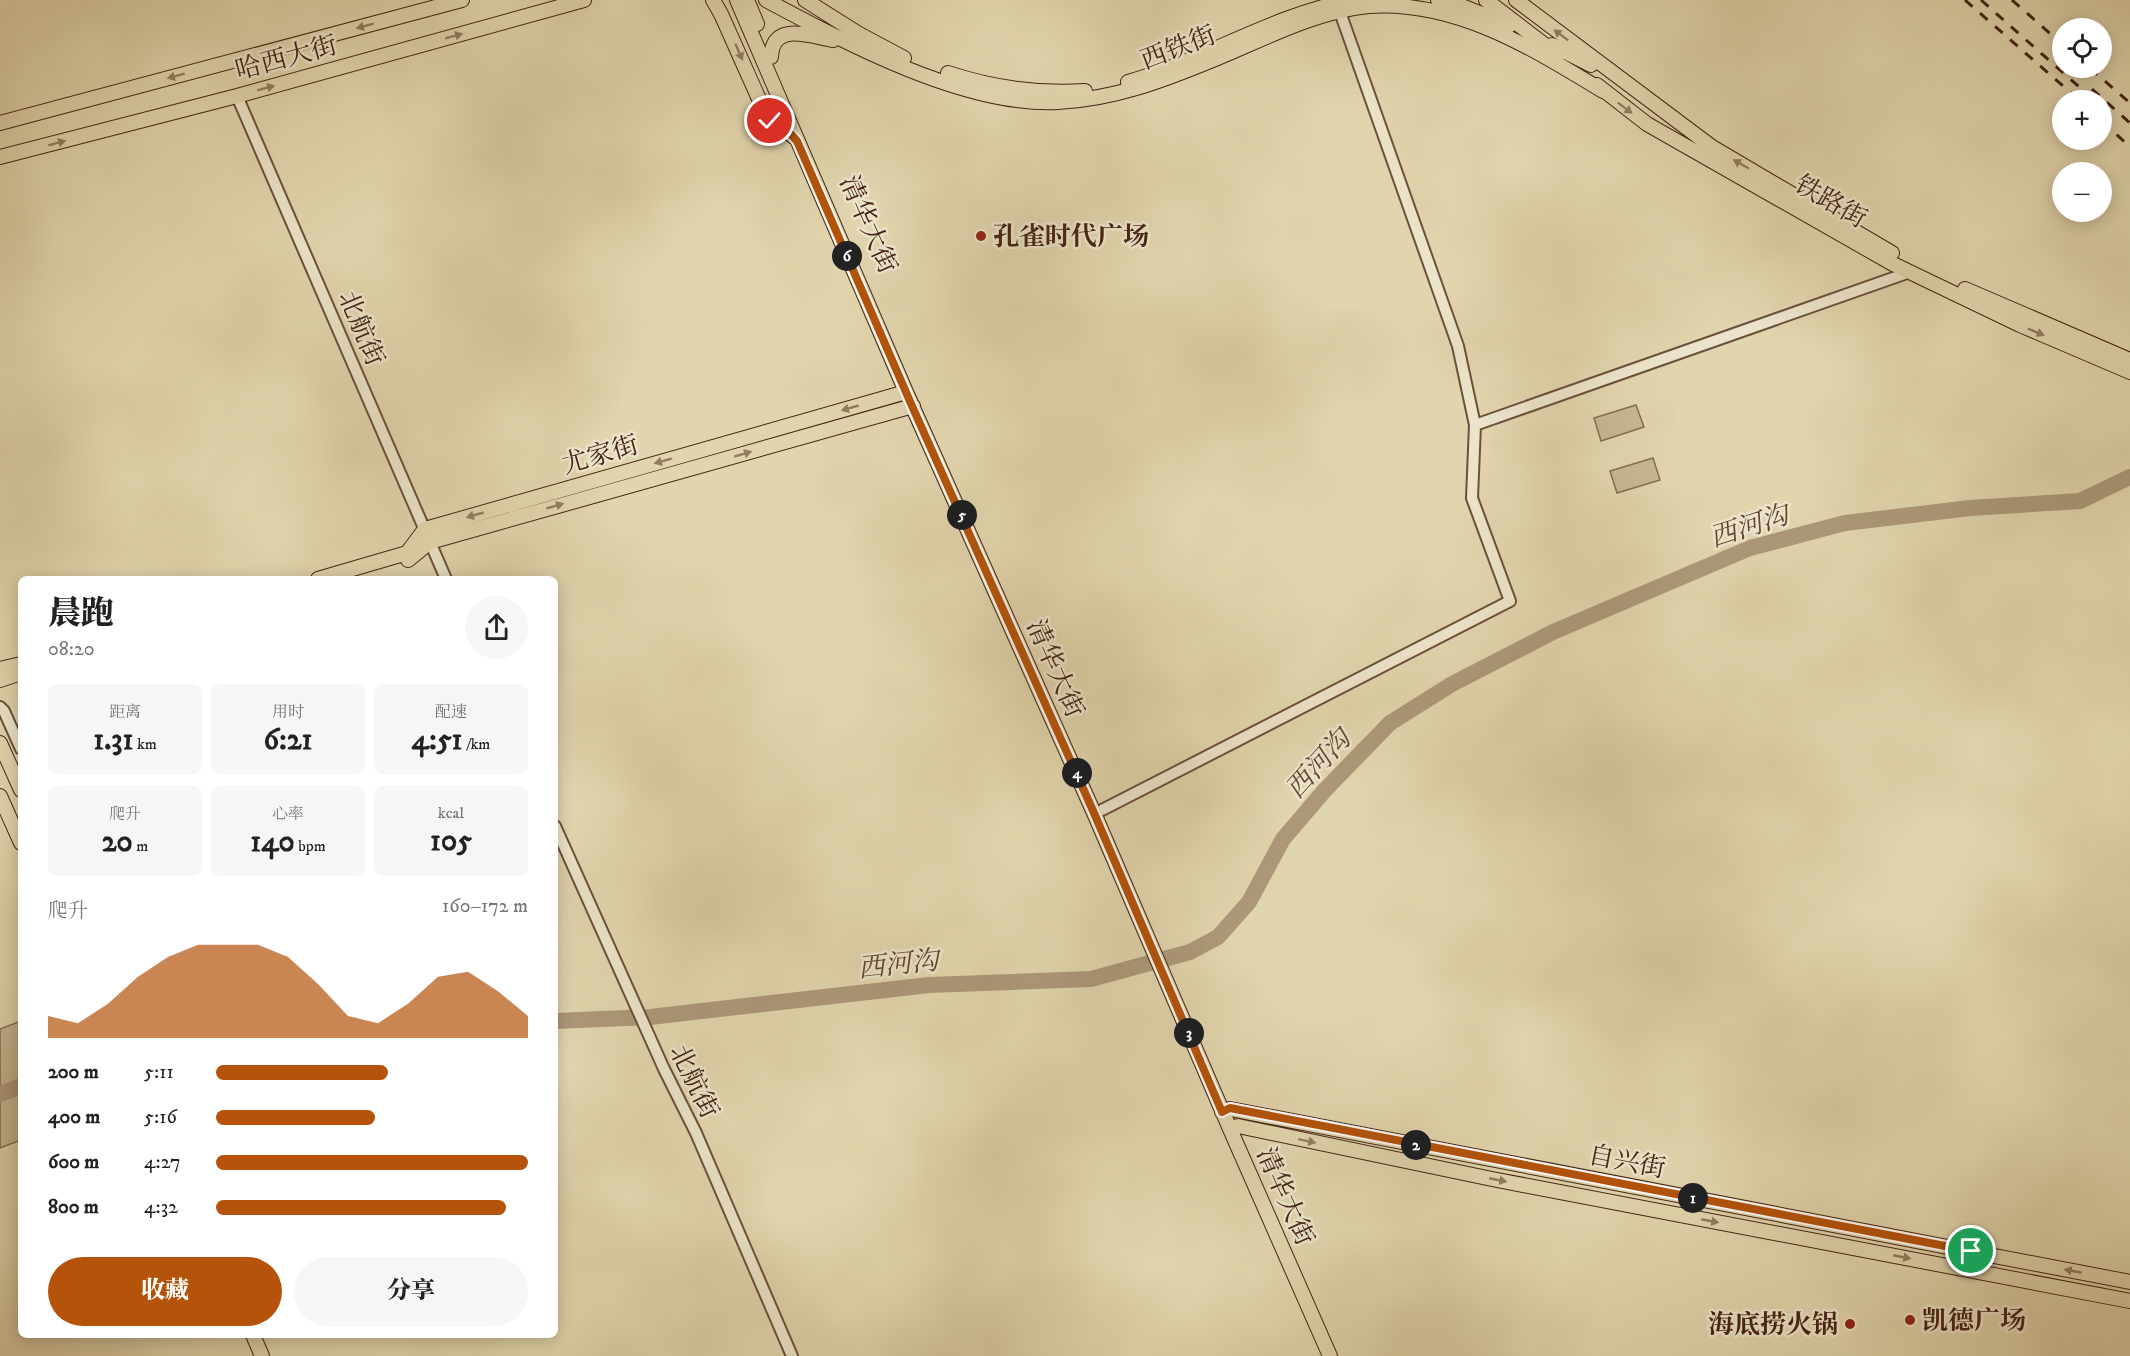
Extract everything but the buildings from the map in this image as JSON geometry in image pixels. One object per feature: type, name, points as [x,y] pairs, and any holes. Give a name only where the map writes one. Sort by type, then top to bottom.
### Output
[{"type":"main road","name":"哈西大街","points":[[0,123],[462,0]]},
{"type":"main road","name":"哈西大街","points":[[0,157],[237,96],[584,0]]},
{"type":"main road","points":[[713,0],[722,14],[767,117],[788,131],[797,141]]},
{"type":"main road","name":"清华大街","points":[[737,0],[912,406],[1127,878],[1234,1128],[1340,1356]]},
{"type":"main road","name":"清华大街","points":[[747,0],[1102,810],[1127,878]]},
{"type":"main road","points":[[766,0],[857,42]]},
{"type":"main road","points":[[806,0],[857,42]]},
{"type":"main road","name":"西铁街","points":[[857,42],[956,76],[984,83],[1026,91],[1084,91],[1134,81],[1308,10],[1352,0]]},
{"type":"main road","points":[[1438,0],[1478,12],[1529,33],[1625,83]]},
{"type":"main road","points":[[1486,0],[1529,33]]},
{"type":"main road","points":[[1516,0],[1625,83]]},
{"type":"main road","name":"西铁街","points":[[857,42],[901,66],[962,87],[1016,99],[1056,102],[1110,96],[1143,87],[1294,27],[1340,12],[1368,6],[1411,5],[1456,15],[1484,25],[1528,46],[1603,91]]},
{"type":"main road","name":"铁路街","points":[[1529,33],[1647,124],[1910,272],[2020,325],[2127,368]]},
{"type":"main road","points":[[771,57],[773,44],[779,36],[784,34],[804,34],[857,42]]},
{"type":"main road","name":"铁路街","points":[[1625,83],[1712,147],[1918,268],[2127,368]]},
{"type":"main road","name":"尤家街","points":[[353,576],[411,559],[427,535],[906,392]]},
{"type":"main road","name":"尤家街","points":[[427,535],[912,406]]},
{"type":"main road","points":[[328,576],[407,553],[427,535]]},
{"type":"main road","points":[[0,669],[18,665]]},
{"type":"main road","points":[[0,680],[18,674]]},
{"type":"main road","points":[[0,743],[18,783]]},
{"type":"main road","points":[[0,796],[18,836]]},
{"type":"main road","name":"自兴街","points":[[1226,1110],[2130,1282]]},
{"type":"main road","name":"清华大街","points":[[1234,1128],[1330,1356]]},
{"type":"main road","name":"自兴街","points":[[1234,1128],[2130,1300]]},
{"type":"main road","points":[[254,1338],[262,1356]]},
{"type":"street","points":[[1102,810],[1510,601],[1472,498],[1475,425],[1458,346],[1340,12]]},
{"type":"street","name":"北航街","points":[[237,96],[445,576]]},
{"type":"street","points":[[1475,425],[1910,272]]},
{"type":"street","points":[[0,707],[18,742]]},
{"type":"street","name":"北航街","points":[[558,833],[664,1069],[696,1133],[792,1356]]},
{"type":"shaded area","points":[[1636,405],[1644,427],[1601,441],[1594,418]]},
{"type":"shaded area","points":[[1653,458],[1660,480],[1617,493],[1610,471]]},
{"type":"shaded area","points":[[18,1022],[18,1141],[0,1148],[0,1029]]},
{"type":"waterway","name":"西河沟","points":[[558,1021],[650,1017],[929,985],[1091,979],[1190,952],[1218,937],[1249,902],[1283,839],[1324,791],[1390,723],[1452,684],[1553,632],[1750,548],[1845,523],[1970,508],[2080,501],[2130,477]]},
{"type":"waterway","name":"西河沟","points":[[0,1094],[18,1087]]},
{"type":"railway","points":[[1965,0],[2068,90]]},
{"type":"railway","points":[[1981,0],[2083,90]]},
{"type":"railway","points":[[2012,0],[2052,35]]},
{"type":"railway","points":[[2101,78],[2130,103]]},
{"type":"railway","points":[[2092,89],[2130,123]]},
{"type":"railway","points":[[2112,130],[2130,147]]},
{"type":"place","name":"孔雀时代广场","points":[[981,236]]},
{"type":"place","name":"凯德广场","points":[[1910,1320]]},
{"type":"place","name":"海底捞火锅","points":[[1850,1324]]},
{"type":"route","points":[[770,121],[788,131],[797,141],[912,406],[1094,813],[1222,1112],[1230,1108],[1971,1251]]}]
